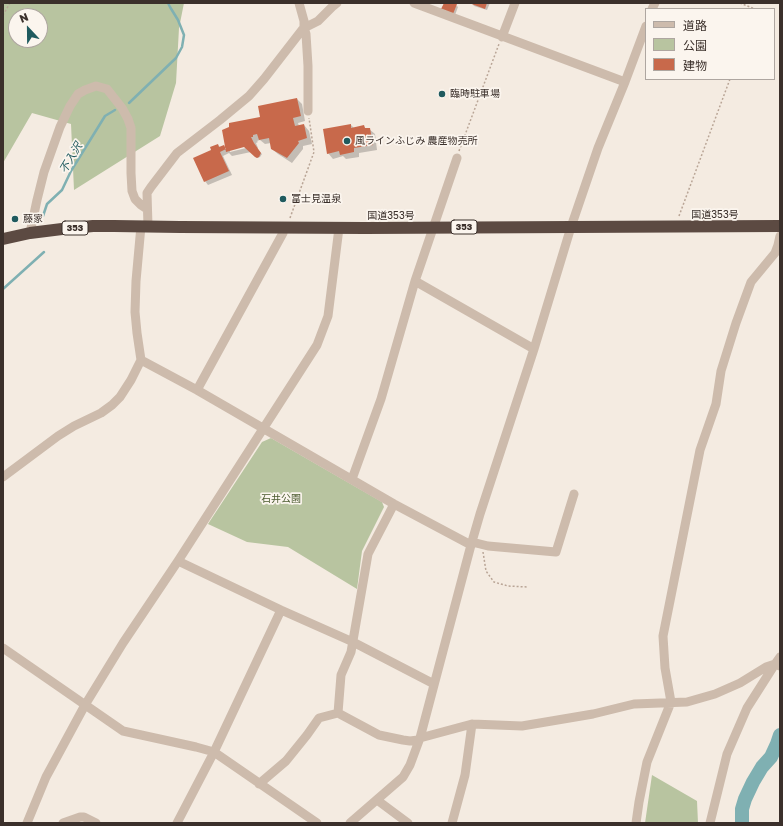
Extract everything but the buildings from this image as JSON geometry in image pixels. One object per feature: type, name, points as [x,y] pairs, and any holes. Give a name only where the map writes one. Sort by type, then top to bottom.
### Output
[{"type":"highway","name":"国道353号","points":[[3,239],[30,233],[93,226],[180,228],[339,228],[780,226]]},
{"type":"street","points":[[299,3],[306,34],[308,111]]},
{"type":"street","points":[[3,477],[61,434],[101,413],[112,405],[125,390],[141,360],[135,312],[136,281],[148,193],[151,187],[177,153],[249,96],[304,28],[318,21],[337,3]]},
{"type":"street","points":[[414,3],[625,82]]},
{"type":"street","points":[[502,37],[515,3]]},
{"type":"street","points":[[350,823],[403,777],[410,765],[420,738],[472,543],[571,227],[598,148],[645,29]]},
{"type":"street","points":[[30,233],[44,172],[60,127],[70,106],[78,94],[96,86],[107,89],[122,108],[128,119],[131,128],[132,143],[132,191],[135,199],[147,209]]},
{"type":"street","points":[[352,479],[381,399],[432,227],[456,158]]},
{"type":"street","points":[[198,390],[287,228]]},
{"type":"street","points":[[27,823],[46,777],[85,705],[123,643],[178,561],[317,345],[328,316],[339,228]]},
{"type":"street","points":[[636,823],[647,762],[671,702],[665,668],[663,636],[700,450],[716,404],[721,371],[751,282],[775,252],[780,236]]},
{"type":"street","points":[[415,282],[534,349]]},
{"type":"street","points":[[141,360],[198,390],[394,504],[472,543],[488,546],[556,552],[574,494]]},
{"type":"street","points":[[338,713],[341,675],[351,652],[368,554],[394,504]]},
{"type":"street","points":[[178,561],[281,610],[353,642],[434,684]]},
{"type":"street","points":[[177,823],[214,752],[281,610]]},
{"type":"street","points":[[3,648],[123,731],[214,752],[317,823]]},
{"type":"street","points":[[259,784],[286,761],[319,718],[338,713],[379,735],[403,740],[418,740],[420,738],[472,724],[522,726],[593,714],[634,704],[687,702],[715,694],[740,683],[766,667],[778,663]]},
{"type":"street","points":[[710,823],[727,754],[747,708],[778,663]]},
{"type":"street","points":[[452,823],[465,775],[472,724]]},
{"type":"street","points":[[377,800],[408,823]]},
{"type":"street","points":[[62,823],[80,817],[84,817],[96,823]]},
{"type":"path","points":[[3,15],[10,3]]},
{"type":"path","points":[[740,3],[752,8]]},
{"type":"path","points":[[456,158],[502,37]]},
{"type":"path","points":[[675,227],[730,80]]},
{"type":"path","points":[[287,228],[314,152],[308,111]]},
{"type":"path","points":[[482,545],[486,571],[494,582],[508,586],[527,586]]},
{"type":"green space","points":[[3,3],[184,3],[179,28],[176,83],[160,136],[74,190],[71,124],[32,113],[3,163]]},
{"type":"green space","name":"石井公園","points":[[271,438],[382,502],[384,507],[362,551],[357,589],[288,547],[247,542],[208,524],[262,442]]},
{"type":"green space","points":[[652,775],[697,801],[698,823],[645,823]]},
{"type":"waterway","name":"不入沢","points":[[129,103],[176,58],[182,47],[184,35],[178,20],[168,3]]},
{"type":"waterway","name":"不入沢","points":[[43,216],[47,204],[62,190],[71,171],[105,116],[115,110]]},
{"type":"waterway","name":"不入沢","points":[[3,289],[44,252]]},
{"type":"waterway","points":[[742,823],[742,809],[745,799],[762,767],[771,757],[780,735]]},
{"type":"place","name":"臨時駐車場","points":[[442,94]]},
{"type":"place","name":"風ラインふじみ 農産物売所","points":[[347,141]]},
{"type":"place","name":"富士見温泉","points":[[283,199]]},
{"type":"place","name":"藤家","points":[[15,219]]}]
